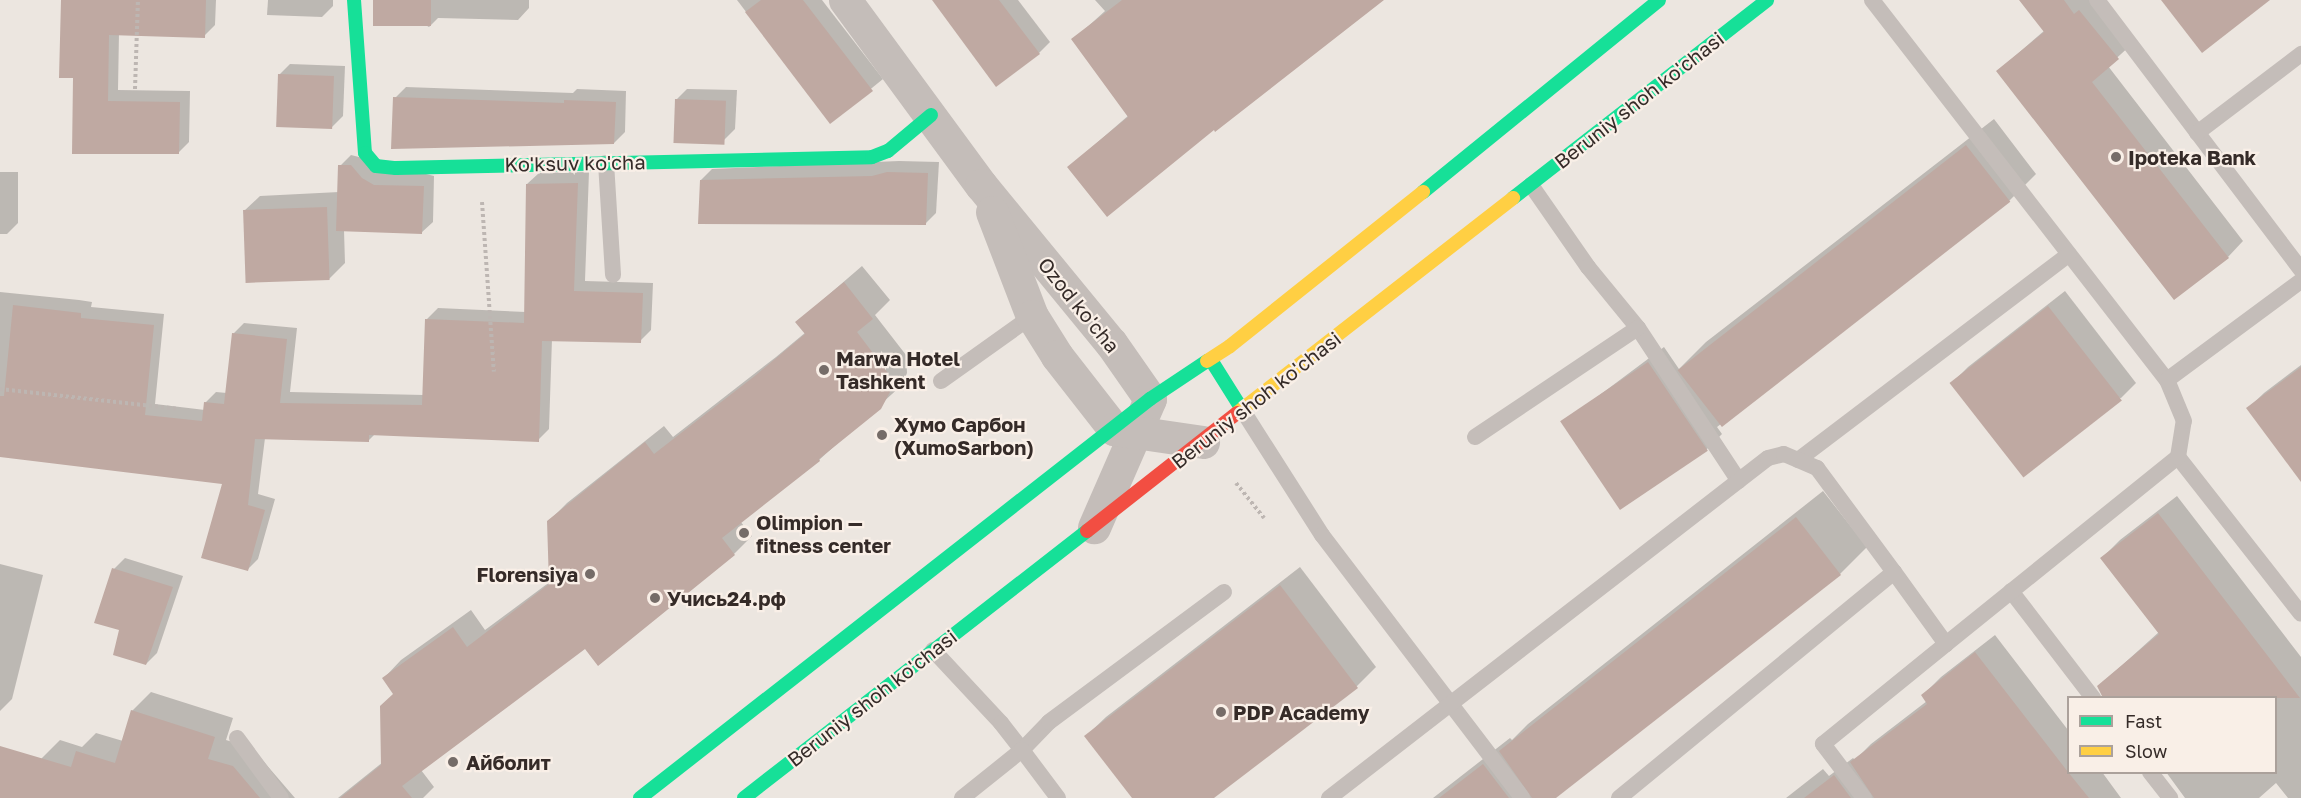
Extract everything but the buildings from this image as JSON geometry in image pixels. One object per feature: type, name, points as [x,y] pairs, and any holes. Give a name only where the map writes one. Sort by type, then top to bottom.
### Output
[{"type":"main road","name":"Ko'ksuv ko'cha","points":[[354,0],[365,153],[376,166],[396,168],[872,158],[888,151],[931,114]]},
{"type":"main road","points":[[1150,399],[1177,379],[1211,360],[1560,83],[1659,0]]},
{"type":"main road","name":"Beruniy shoh ko'chasi","points":[[744,798],[1767,0]]},
{"type":"main road","points":[[1211,360],[1243,411]]},
{"type":"main road","points":[[640,798],[1124,430]]},
{"type":"street","name":"Ozod ko'cha","points":[[845,0],[981,185],[1111,343],[1150,399]]},
{"type":"street","name":"Ozod ko'cha","points":[[981,185],[1032,316],[1058,356],[1124,430]]},
{"type":"street","points":[[1094,527],[1124,430],[1150,399]]},
{"type":"street","points":[[1124,430],[1203,442]]},
{"type":"lane","points":[[1864,798],[1823,744],[2178,457],[2184,421],[2167,381],[1872,0]]},
{"type":"lane","points":[[2097,0],[2301,270]]},
{"type":"lane","points":[[2197,133],[2301,54]]},
{"type":"lane","points":[[606,162],[613,275]]},
{"type":"lane","points":[[1531,185],[1588,267],[1638,328],[1739,481]]},
{"type":"lane","points":[[1798,460],[2069,254]]},
{"type":"lane","points":[[2167,381],[2301,281]]},
{"type":"lane","points":[[941,381],[1032,316]]},
{"type":"lane","points":[[1475,437],[1638,328]]},
{"type":"lane","points":[[1243,411],[1293,493],[1322,535],[1522,798]]},
{"type":"lane","points":[[1329,798],[1768,459],[1784,454],[1817,468],[1946,644]]},
{"type":"lane","points":[[2178,457],[2301,614]]},
{"type":"lane","points":[[1619,798],[1894,572]]},
{"type":"lane","points":[[2011,591],[2091,696]]},
{"type":"lane","points":[[962,798],[1022,750],[1049,722],[1224,592]]},
{"type":"lane","points":[[933,650],[1000,723],[1058,798]]},
{"type":"lane","points":[[237,738],[280,798]]},
{"type":"lane","points":[[2152,774],[2170,798]]},
{"type":"path","points":[[135,89],[138,0]]},
{"type":"path","points":[[480,165],[494,372]]},
{"type":"path","points":[[0,389],[177,409]]},
{"type":"path","points":[[1236,483],[1264,518]]},
{"type":"traffic: fast","points":[[354,0],[365,153],[376,166],[396,168],[872,157],[888,151],[931,115]]},
{"type":"traffic: fast","points":[[1423,192],[1659,0]]},
{"type":"traffic: fast","points":[[1513,198],[1767,0]]},
{"type":"traffic: fast","points":[[1211,360],[1243,411]]},
{"type":"traffic: fast","points":[[640,798],[1150,399],[1207,361]]},
{"type":"traffic: fast","points":[[744,798],[1087,531]]},
{"type":"traffic: slow","points":[[1207,361],[1230,346],[1423,192]]},
{"type":"traffic: slow","points":[[1237,413],[1513,198]]},
{"type":"traffic: jam","points":[[1087,531],[1237,413]]},
{"type":"place","name":"Ipoteka Bank","points":[[2116,157]]},
{"type":"place","name":"Marwa Hotel Tashkent","points":[[824,370]]},
{"type":"place","name":"Хумо Сарбон (XumoSarbon)","points":[[882,435]]},
{"type":"place","name":"Olimpion — fitness center","points":[[744,533]]},
{"type":"place","name":"Florensiya","points":[[590,574]]},
{"type":"place","name":"Учись24.рф","points":[[655,598]]},
{"type":"place","name":"PDP Academy","points":[[1221,712]]},
{"type":"place","name":"Айболит","points":[[453,762]]}]
